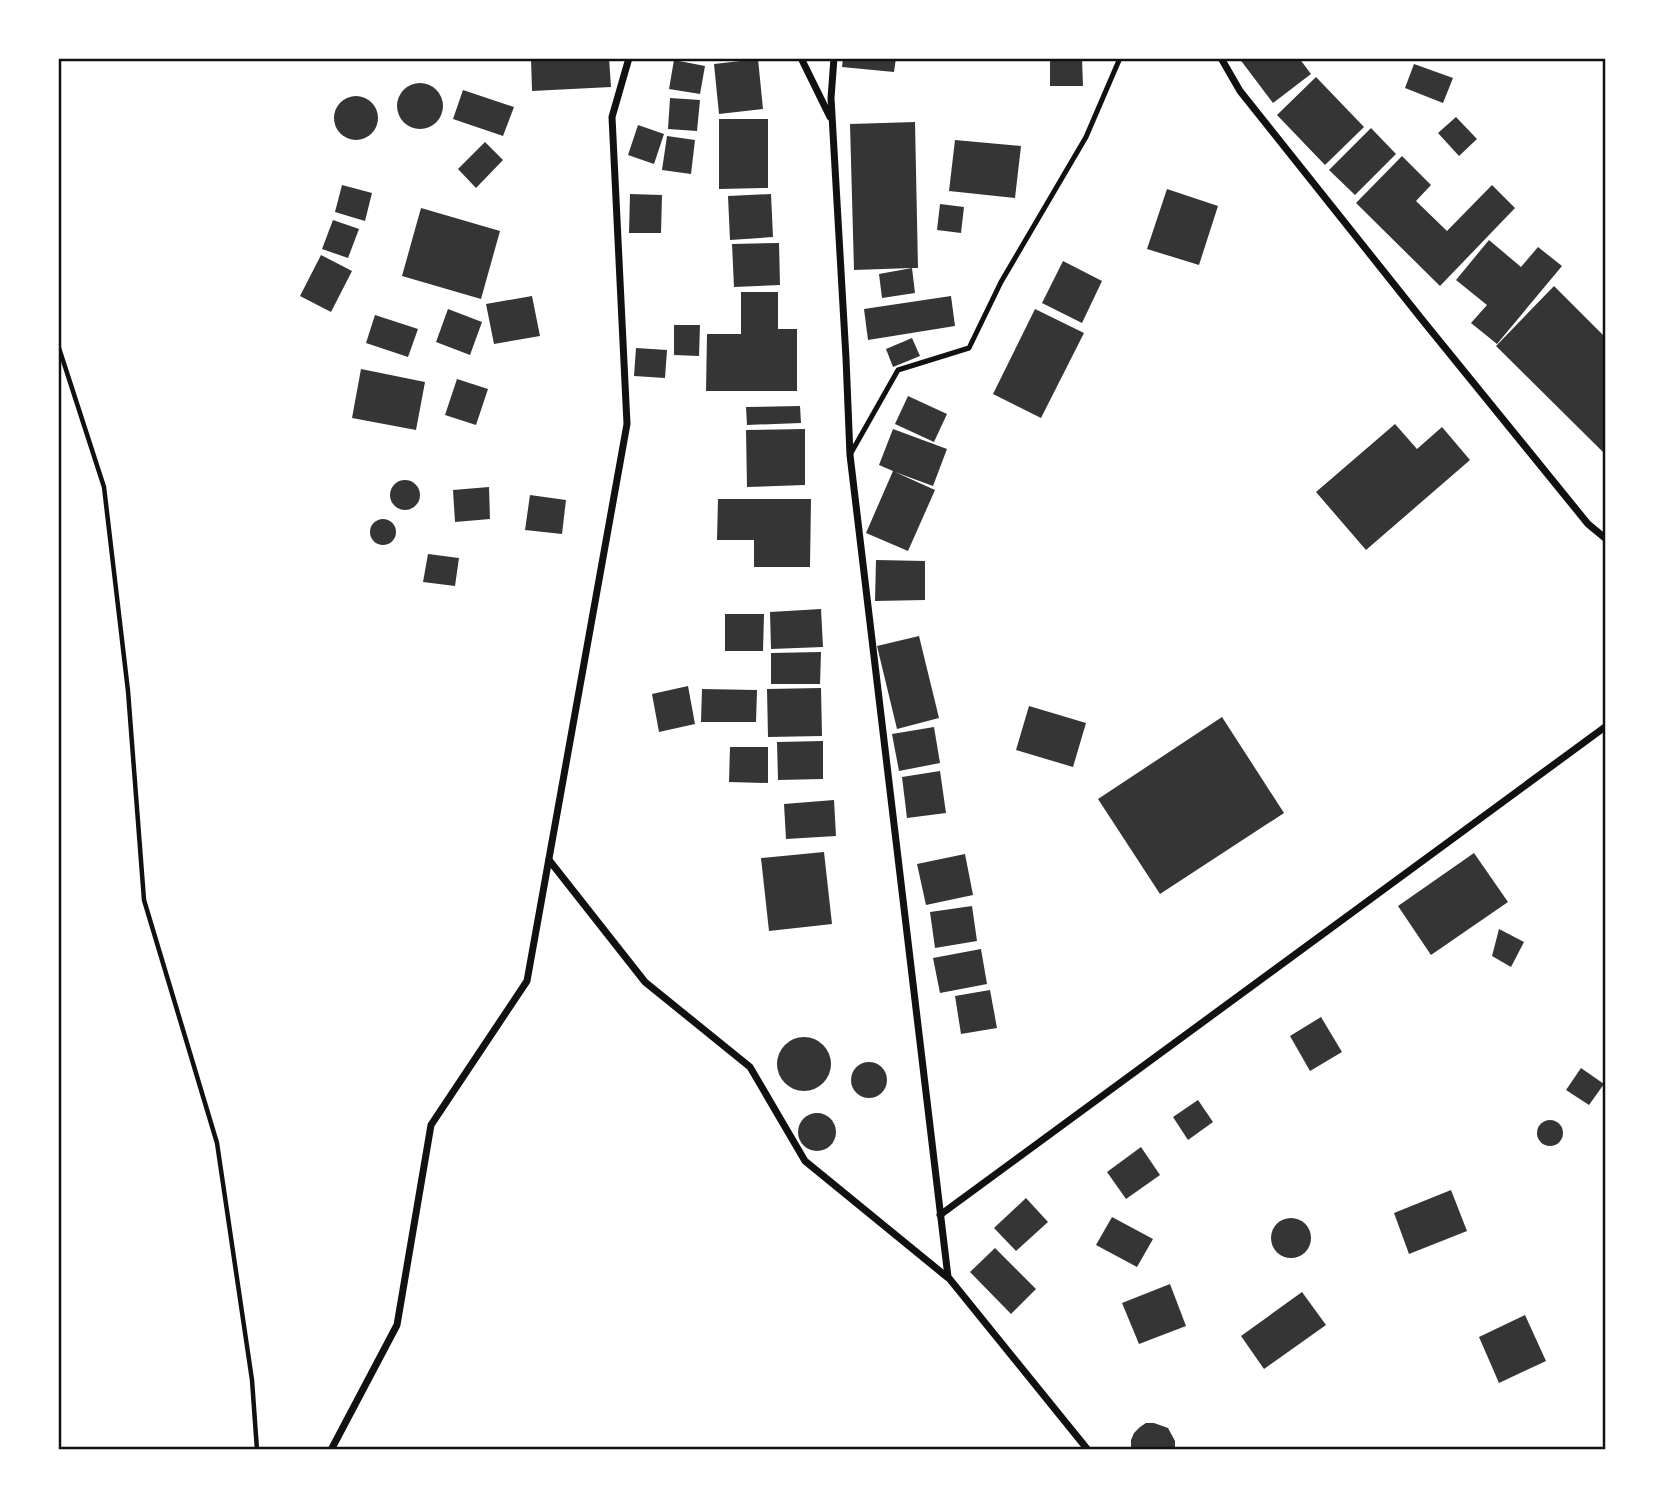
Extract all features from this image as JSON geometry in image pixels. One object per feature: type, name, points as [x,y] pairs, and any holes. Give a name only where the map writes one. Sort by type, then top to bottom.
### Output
[{"type":"street","points":[[331,1450],[397,1325],[431,1125],[527,981],[627,424],[612,117],[629,58]]},
{"type":"street","points":[[801,58],[832,120]]},
{"type":"street","points":[[834,58],[831,98],[850,455],[948,1277]]},
{"type":"street","points":[[1221,58],[1240,91],[1424,322],[1588,524],[1605,538]]},
{"type":"street","points":[[940,1216],[1605,727]]},
{"type":"street","points":[[549,860],[645,982],[750,1067],[805,1161],[948,1277],[1088,1450]]},
{"type":"lane","points":[[850,455],[898,370],[969,348],[1001,282],[1086,137],[1120,58]]},
{"type":"path","points":[[58,345],[104,486],[128,691],[144,900],[218,1143],[252,1380],[257,1450]]},
{"type":"building","points":[[531,58],[609,58],[611,87],[532,91]]},
{"type":"building","points":[[843,58],[896,58],[894,72],[842,67]]},
{"type":"building","points":[[1050,58],[1082,58],[1083,86],[1050,86]]},
{"type":"building","points":[[1239,58],[1299,58],[1311,74],[1273,103]]},
{"type":"building","points":[[758,59],[763,109],[719,114],[714,64]]},
{"type":"building","points":[[674,60],[705,66],[700,94],[669,89]]},
{"type":"building","points":[[1414,64],[1453,78],[1443,103],[1405,88]]},
{"type":"building","points":[[1316,77],[1364,127],[1325,165],[1277,115]]},
{"type":"building","points":[[420,83],[436,90],[443,106],[436,122],[420,129],[404,122],[397,106],[404,90]]},
{"type":"building","points":[[463,90],[514,107],[503,136],[453,119]]},
{"type":"building","points":[[356,96],[372,102],[378,118],[372,134],[356,140],[340,134],[334,118],[340,102]]},
{"type":"building","points":[[670,98],[700,100],[697,131],[668,129]]},
{"type":"building","points":[[1456,117],[1477,139],[1459,156],[1438,133]]},
{"type":"building","points":[[719,119],[768,119],[768,188],[719,189]]},
{"type":"building","points":[[915,122],[918,268],[854,270],[850,124]]},
{"type":"building","points":[[638,125],[664,134],[654,164],[628,155]]},
{"type":"building","points":[[1371,128],[1396,154],[1355,195],[1329,170]]},
{"type":"building","points":[[667,136],[695,140],[691,174],[662,170]]},
{"type":"building","points":[[955,140],[1021,146],[1015,198],[949,191]]},
{"type":"building","points":[[485,142],[503,160],[476,188],[458,169]]},
{"type":"building","points":[[1402,156],[1431,185],[1416,201],[1447,231],[1492,185],[1515,208],[1440,286],[1356,203]]},
{"type":"building","points":[[342,185],[372,193],[365,221],[335,212]]},
{"type":"building","points":[[1167,189],[1218,206],[1199,265],[1147,249]]},
{"type":"building","points":[[630,194],[662,195],[661,233],[629,233]]},
{"type":"building","points":[[771,194],[773,237],[730,240],[728,196]]},
{"type":"building","points":[[940,204],[964,207],[961,233],[937,230]]},
{"type":"building","points":[[421,208],[500,231],[481,299],[402,276]]},
{"type":"building","points":[[333,220],[359,229],[348,258],[322,249]]},
{"type":"building","points":[[1489,240],[1521,267],[1538,247],[1562,266],[1497,344],[1471,323],[1487,305],[1456,280]]},
{"type":"building","points":[[779,243],[780,285],[734,287],[732,244]]},
{"type":"building","points":[[321,255],[352,271],[331,312],[300,296]]},
{"type":"building","points":[[1063,261],[1102,281],[1082,323],[1042,303]]},
{"type":"building","points":[[912,268],[915,293],[882,298],[879,274]]},
{"type":"building","points":[[1554,286],[1605,337],[1605,454],[1496,346]]},
{"type":"building","points":[[741,292],[778,292],[778,329],[797,329],[797,391],[706,391],[707,334],[741,334]]},
{"type":"building","points":[[532,296],[540,336],[494,344],[486,304]]},
{"type":"building","points":[[951,296],[955,326],[868,340],[864,309]]},
{"type":"building","points":[[448,309],[482,322],[470,355],[436,342]]},
{"type":"building","points":[[1035,309],[1084,333],[1041,418],[993,394]]},
{"type":"building","points":[[375,315],[418,329],[408,357],[366,343]]},
{"type":"building","points":[[674,325],[700,325],[699,356],[674,355]]},
{"type":"building","points":[[912,338],[920,356],[893,367],[886,349]]},
{"type":"building","points":[[636,348],[667,350],[665,378],[634,376]]},
{"type":"building","points":[[361,369],[425,382],[416,430],[352,418]]},
{"type":"building","points":[[457,379],[488,389],[476,425],[445,415]]},
{"type":"building","points":[[908,396],[947,414],[934,442],[895,424]]},
{"type":"building","points":[[800,406],[801,423],[747,425],[746,407]]},
{"type":"building","points":[[1395,424],[1417,449],[1442,427],[1470,460],[1366,550],[1316,492]]},
{"type":"building","points":[[805,429],[805,485],[747,487],[746,430]]},
{"type":"building","points":[[893,429],[947,449],[933,486],[895,472],[935,490],[908,551],[866,533],[893,471],[879,465]]},
{"type":"building","points":[[405,480],[416,484],[420,495],[416,506],[405,510],[394,506],[390,495],[394,484]]},
{"type":"building","points":[[489,487],[490,519],[455,522],[453,490]]},
{"type":"building","points":[[530,495],[566,500],[562,534],[525,530]]},
{"type":"building","points":[[718,499],[811,499],[810,567],[754,567],[754,540],[717,540]]},
{"type":"building","points":[[383,519],[392,523],[396,532],[392,541],[383,545],[374,541],[370,532],[374,523]]},
{"type":"building","points":[[428,554],[459,558],[455,586],[423,582]]},
{"type":"building","points":[[876,560],[925,561],[925,600],[875,601]]},
{"type":"building","points":[[821,609],[823,647],[771,649],[770,612]]},
{"type":"building","points":[[725,614],[764,614],[763,651],[725,651]]},
{"type":"building","points":[[919,636],[939,718],[897,729],[877,646]]},
{"type":"building","points":[[821,652],[820,684],[771,684],[771,653]]},
{"type":"building","points":[[688,686],[695,724],[659,732],[652,694]]},
{"type":"building","points":[[821,688],[822,736],[768,737],[767,689]]},
{"type":"building","points":[[702,689],[757,690],[756,722],[701,722]]},
{"type":"building","points":[[1029,706],[1086,723],[1073,767],[1016,750]]},
{"type":"building","points":[[1222,717],[1284,813],[1160,894],[1098,799]]},
{"type":"building","points":[[934,727],[940,763],[899,771],[892,734]]},
{"type":"building","points":[[823,741],[823,779],[778,780],[777,742]]},
{"type":"building","points":[[730,747],[768,747],[768,783],[729,782]]},
{"type":"building","points":[[940,771],[946,813],[907,818],[902,777]]},
{"type":"building","points":[[834,800],[836,836],[786,839],[784,804]]},
{"type":"building","points":[[824,852],[832,924],[769,931],[761,858]]},
{"type":"building","points":[[1474,853],[1508,902],[1431,955],[1398,906]]},
{"type":"building","points":[[965,854],[973,895],[926,905],[917,864]]},
{"type":"building","points":[[972,906],[977,941],[935,948],[930,912]]},
{"type":"building","points":[[1499,929],[1524,942],[1511,967],[1492,956]]},
{"type":"building","points":[[981,949],[987,984],[940,993],[933,958]]},
{"type":"building","points":[[990,990],[997,1028],[961,1034],[955,996]]},
{"type":"building","points":[[1321,1017],[1342,1052],[1310,1071],[1290,1036]]},
{"type":"building","points":[[804,1037],[823,1045],[831,1064],[823,1083],[804,1091],[785,1083],[777,1064],[785,1045]]},
{"type":"building","points":[[869,1062],[882,1067],[887,1080],[882,1093],[869,1098],[856,1093],[851,1080],[856,1067]]},
{"type":"building","points":[[1581,1068],[1604,1084],[1589,1105],[1566,1090]]},
{"type":"building","points":[[1198,1100],[1213,1122],[1188,1140],[1173,1117]]},
{"type":"building","points":[[817,1113],[830,1119],[836,1132],[830,1145],[817,1151],[804,1145],[798,1132],[804,1119]]},
{"type":"building","points":[[1550,1120],[1559,1124],[1563,1133],[1559,1142],[1550,1146],[1541,1142],[1537,1133],[1541,1124]]},
{"type":"building","points":[[1141,1147],[1160,1175],[1126,1199],[1107,1172]]},
{"type":"building","points":[[1451,1190],[1467,1231],[1409,1254],[1394,1213]]},
{"type":"building","points":[[1026,1198],[1048,1222],[1016,1251],[994,1228]]},
{"type":"building","points":[[1112,1217],[1153,1239],[1137,1267],[1096,1245]]},
{"type":"building","points":[[1291,1218],[1299,1219],[1305,1224],[1310,1230],[1310,1246],[1305,1252],[1299,1257],[1291,1258],[1283,1257],[1277,1252],[1272,1246],[1271,1238],[1272,1230],[1277,1224],[1283,1219]]},
{"type":"building","points":[[995,1248],[1036,1289],[1011,1314],[970,1272]]},
{"type":"building","points":[[1170,1284],[1186,1326],[1139,1344],[1122,1303]]},
{"type":"building","points":[[1302,1292],[1326,1325],[1264,1369],[1241,1336]]},
{"type":"building","points":[[1525,1315],[1546,1361],[1499,1383],[1479,1337]]},
{"type":"building","points":[[1146,1423],[1168,1428],[1175,1441],[1175,1450],[1131,1450],[1134,1433]]}]
